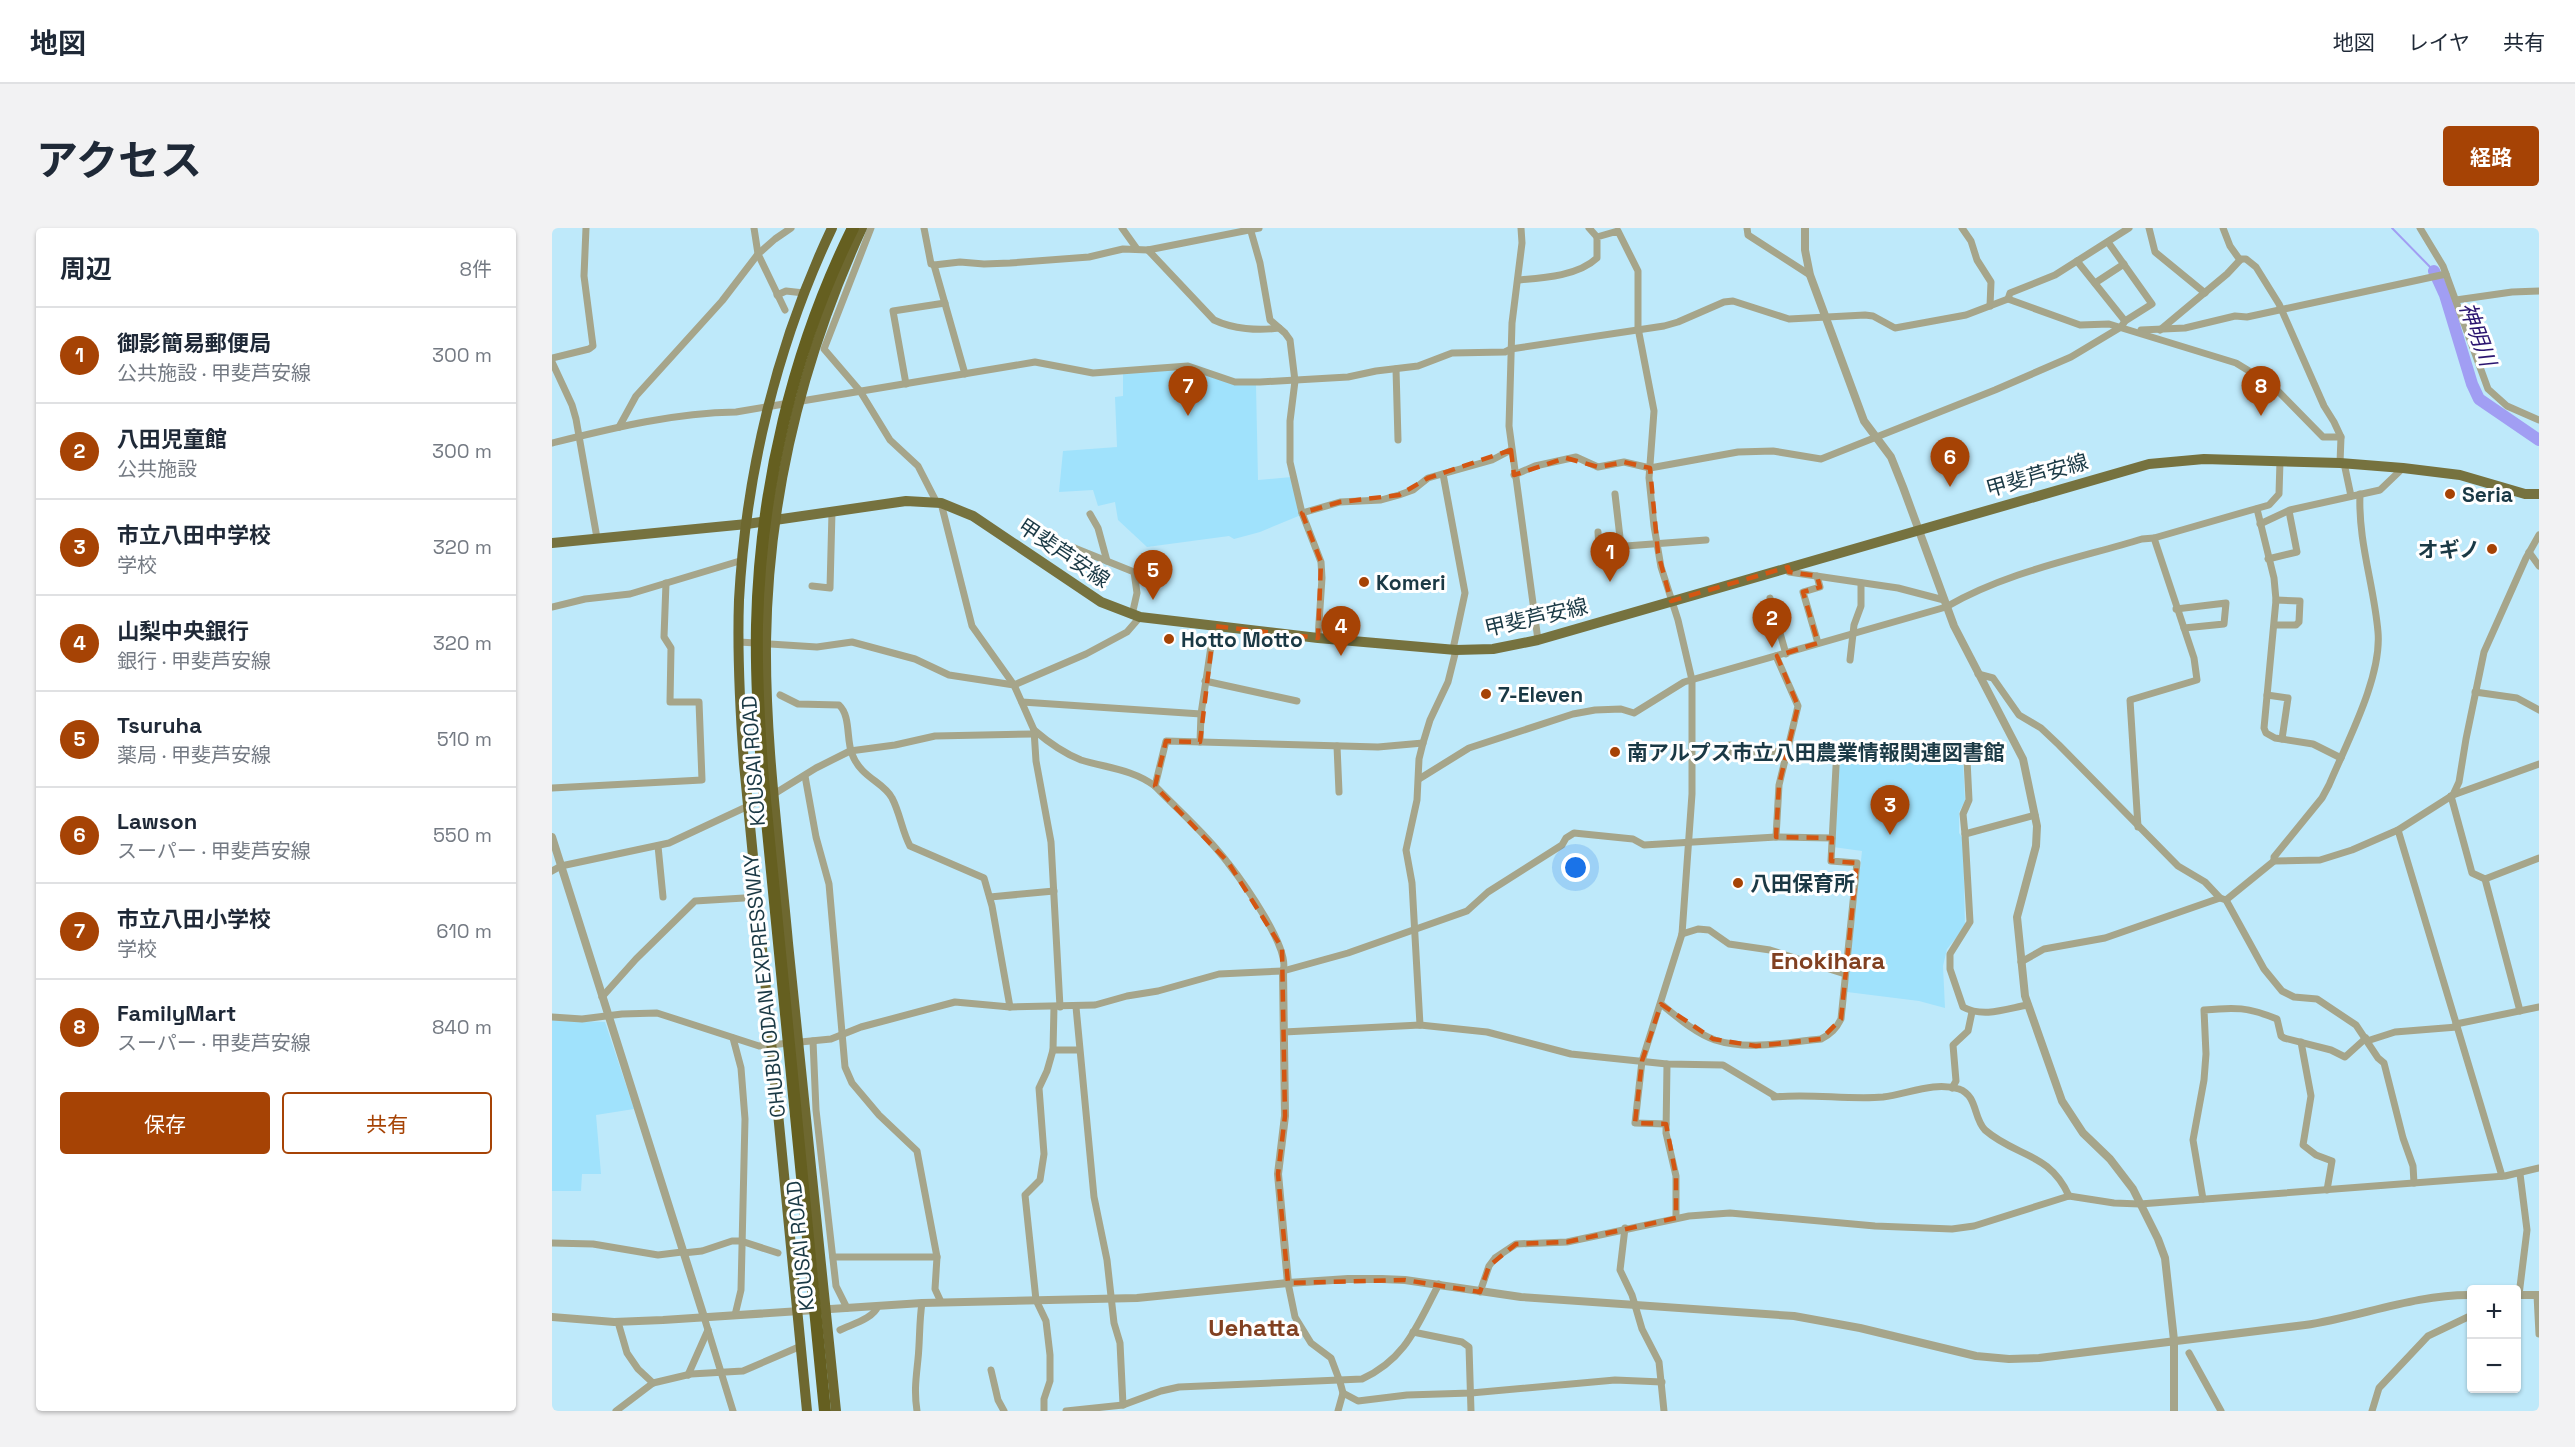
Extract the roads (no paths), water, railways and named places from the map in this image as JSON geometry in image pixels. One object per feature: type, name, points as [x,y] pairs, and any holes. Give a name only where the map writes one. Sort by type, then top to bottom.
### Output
[{"type":"highway","name":"KOUSAI ROAD","points":[[807,1411],[748,807],[741,718],[739,642],[747,524],[752,485],[769,405],[804,292],[832,228]]},
{"type":"highway","name":"CHUBU ODAN EXPRESSWAY","points":[[825,1411],[763,780],[757,671],[757,622],[762,557],[777,455],[798,368],[814,319],[853,228]]},
{"type":"highway","name":"KOUSAI ROAD","points":[[836,1411],[774,794],[766,643],[775,520],[798,402],[823,320],[862,228]]},
{"type":"highway","name":"CHUBU ODAN EXPRESSWAY","points":[[762,557],[761,662],[768,781],[830,1411]]},
{"type":"main road","name":"甲斐芦安線","points":[[552,543],[747,524],[906,501],[939,503],[974,516],[1101,602],[1136,616],[1318,638],[1455,650],[1493,649],[1538,640],[2149,464],[2204,459],[2342,463],[2440,471],[2525,494],[2539,494]]},
{"type":"street","points":[[586,228],[584,276],[594,341],[589,349],[552,360],[572,405],[597,538]]},
{"type":"street","points":[[754,228],[758,254],[785,310]]},
{"type":"street","points":[[619,427],[636,396],[722,301],[758,254],[791,228]]},
{"type":"street","points":[[871,228],[824,349],[860,391],[890,440],[918,466],[939,503],[972,626],[1014,685],[1034,732],[1051,842],[1057,1007],[1053,1050],[1039,1088],[1044,1154],[1040,1180],[1025,1195],[1036,1300],[1046,1321],[1050,1355],[1050,1381],[1044,1399],[1044,1411]]},
{"type":"street","points":[[924,228],[931,264],[934,265],[965,374]]},
{"type":"street","points":[[1122,228],[1137,249]]},
{"type":"street","points":[[934,265],[1089,257],[1123,249],[1148,250],[1259,228]]},
{"type":"street","points":[[1521,228],[1510,349],[1509,426],[1538,640]]},
{"type":"street","points":[[1518,280],[1544,278],[1590,264],[1597,258],[1597,237],[1589,228]]},
{"type":"street","points":[[1597,237],[1627,228]]},
{"type":"street","points":[[1747,228],[1748,235],[1809,274]]},
{"type":"street","points":[[1805,228],[1805,250],[1809,274],[1864,421],[1891,458],[1945,603],[1978,674],[2023,759],[2036,815],[2036,846],[2017,917],[2027,1005],[2061,1101],[2083,1133],[2123,1176],[2140,1204],[2165,1258],[2174,1340],[2174,1411]]},
{"type":"street","points":[[1962,228],[1971,241],[1977,260],[1991,282],[1990,306]]},
{"type":"street","points":[[2008,299],[2010,293],[2042,282],[2129,228]]},
{"type":"street","points":[[2149,228],[2155,252],[2205,292]]},
{"type":"street","points":[[2223,228],[2230,246],[2240,260]]},
{"type":"street","points":[[2420,228],[2446,274],[2488,389],[2507,406],[2539,420]]},
{"type":"street","points":[[1250,229],[1260,263],[1270,320],[1290,340],[1295,381],[1290,421],[1290,462],[1302,513],[1321,562],[1323,578],[1318,638]]},
{"type":"street","points":[[1618,231],[1638,271],[1638,328],[1654,411],[1650,468],[1657,544],[1692,680],[1692,794],[1683,934],[1642,1061],[1635,1123],[1666,1124]]},
{"type":"street","points":[[1514,476],[1534,466],[1576,457],[1598,467],[1624,462],[1650,468],[1738,452],[1773,451],[1821,459],[1995,390],[2071,357],[2152,304],[2108,242]]},
{"type":"street","points":[[1148,250],[1214,320],[1222,324],[1249,329],[1279,328]]},
{"type":"street","points":[[2160,330],[2240,260],[2246,259],[2256,267],[2282,311],[2340,437],[2342,463],[2351,496]]},
{"type":"street","points":[[2077,261],[2123,324]]},
{"type":"street","points":[[2095,283],[2124,264]]},
{"type":"street","points":[[2135,330],[2186,328],[2235,316],[2247,317],[2282,311],[2446,274]]},
{"type":"street","points":[[777,295],[786,291],[804,292]]},
{"type":"street","points":[[2456,300],[2512,292],[2539,291]]},
{"type":"street","points":[[552,443],[697,412],[736,412],[1035,362],[1094,374],[1188,366],[1235,382],[1295,381],[1348,377],[1418,366],[1452,353],[1505,352],[1510,349],[1678,322],[1724,302],[1733,301],[1789,319],[1824,318],[1848,314],[1873,316],[1895,328],[1966,315],[2008,299],[2080,325],[2123,324],[2249,369],[2272,385],[2323,437],[2340,437]]},
{"type":"street","points":[[906,384],[893,311],[945,303]]},
{"type":"street","points":[[1396,369],[1398,440]]},
{"type":"street","points":[[1302,513],[1340,502],[1381,500],[1399,495],[1413,490],[1428,478],[1492,460],[1511,450]]},
{"type":"street","points":[[1419,779],[1468,748],[1584,712],[1621,709],[1634,713],[1684,681],[1786,654],[1945,603],[2007,579],[2269,505],[2279,494],[2280,461]]},
{"type":"street","points":[[2260,524],[2289,511],[2379,490],[2403,468]]},
{"type":"street","points":[[1420,1024],[1412,884],[1406,849],[1417,800],[1419,759],[1430,720],[1448,681],[1465,593],[1443,474]]},
{"type":"street","points":[[1615,494],[1621,546]]},
{"type":"street","points":[[2274,861],[2274,857],[2322,798],[2372,682],[2377,658],[2378,634],[2363,547],[2360,494]]},
{"type":"street","points":[[2257,509],[2274,578],[2276,600],[2264,728],[2266,733],[2282,739],[2313,744],[2341,758]]},
{"type":"street","points":[[2268,559],[2297,552],[2289,511]]},
{"type":"street","points":[[812,586],[830,588],[832,512]]},
{"type":"street","points":[[1090,514],[1098,528],[1107,561]]},
{"type":"street","points":[[1598,532],[1599,548],[1706,540]]},
{"type":"street","points":[[2539,535],[2529,552],[2484,652],[2460,782],[2452,796],[2472,873],[2485,879],[2539,858]]},
{"type":"street","points":[[2138,826],[2130,700],[2197,680],[2194,658],[2154,538]]},
{"type":"street","points":[[739,642],[817,647],[852,642],[915,659],[949,675],[1014,685],[1086,654],[1126,632],[1136,616],[1137,593],[1134,573],[1072,547]]},
{"type":"street","points":[[2529,552],[2539,566]]},
{"type":"street","points":[[552,607],[585,599],[630,594],[743,560]]},
{"type":"street","points":[[1788,567],[1789,572],[1898,588],[1945,603]]},
{"type":"street","points":[[1817,576],[1820,587],[1803,592],[1818,643]]},
{"type":"street","points":[[552,788],[702,780],[699,702],[670,702],[671,648],[664,637],[666,583]]},
{"type":"street","points":[[1850,660],[1853,632],[1861,606],[1861,583]]},
{"type":"street","points":[[1770,597],[1786,654]]},
{"type":"street","points":[[2274,624],[2296,625],[2300,622],[2300,601],[2276,600]]},
{"type":"street","points":[[2176,609],[2226,603],[2224,624],[2184,628]]},
{"type":"street","points":[[1200,742],[1201,714],[1214,626]]},
{"type":"street","points":[[1776,657],[1798,706],[1779,785],[1776,837]]},
{"type":"street","points":[[1978,674],[1993,678],[2019,715],[2041,728],[2178,866],[2205,882],[2223,899],[2264,969],[2282,991],[2294,997],[2317,999],[2356,1025],[2378,1058],[2384,1063],[2403,1138],[2413,1166],[2414,1183]]},
{"type":"street","points":[[1205,681],[1297,701]]},
{"type":"street","points":[[2475,692],[2517,698],[2539,710]]},
{"type":"street","points":[[780,695],[798,704],[839,705],[845,715],[850,751],[857,766],[892,798],[910,846],[984,878],[990,897],[1010,1007]]},
{"type":"street","points":[[2267,695],[2288,698],[2282,739]]},
{"type":"street","points":[[1022,702],[1201,714]]},
{"type":"street","points":[[552,871],[561,866],[669,843],[774,794],[850,751],[895,745],[935,736],[1034,732],[1068,754],[1143,777],[1155,786],[1228,862],[1282,948],[1286,965],[1283,971],[1285,1116],[1278,1174],[1288,1283],[1295,1317],[1311,1343],[1331,1358],[1343,1393],[1338,1411]]},
{"type":"street","points":[[1155,786],[1166,741],[1378,747],[1423,743]]},
{"type":"street","points":[[1730,745],[1731,753],[1787,751]]},
{"type":"street","points":[[1337,746],[1339,792]]},
{"type":"street","points":[[1661,1004],[1695,1030],[1725,1042],[1756,1046],[1821,1039],[1830,1035],[1840,1019],[1857,863],[1831,861],[1837,748],[1962,753],[1967,760],[1969,800],[1963,814],[1970,922],[1950,954],[1950,969],[1963,1007],[1972,1012],[1984,1013],[2027,1005]]},
{"type":"street","points":[[2021,962],[2044,949],[2106,938],[2223,899],[2274,861],[2330,858],[2398,830],[2452,796],[2539,764]]},
{"type":"street","points":[[806,776],[816,837],[829,884],[845,1067],[852,1083],[879,1115],[917,1151],[937,1257],[935,1289],[940,1302]]},
{"type":"street","points":[[1965,834],[2036,815]]},
{"type":"street","points":[[2398,830],[2502,1176]]},
{"type":"street","points":[[552,1017],[582,1019],[608,1015],[657,1013],[759,1046],[813,1041],[842,1035],[861,1027],[955,1002],[1010,1007],[1076,1007],[1158,991],[1219,974],[1283,971],[1348,953],[1467,910],[1488,892],[1562,845],[1566,838],[1574,833],[1633,839],[1644,845],[1776,837],[1832,838]]},
{"type":"street","points":[[552,837],[733,1411]]},
{"type":"street","points":[[658,846],[663,897]]},
{"type":"street","points":[[2485,879],[2520,1011]]},
{"type":"street","points":[[990,897],[1054,891]]},
{"type":"street","points":[[602,998],[636,958],[695,901],[744,898]]},
{"type":"street","points":[[1683,934],[1698,929],[1709,930],[1729,944],[1770,950],[1845,974]]},
{"type":"street","points":[[2203,1199],[2193,1140],[2204,1080],[2204,1011],[2233,1007],[2254,1009],[2277,1019],[2284,1038],[2331,1050],[2345,1057],[2367,1040],[2395,1032],[2456,1025],[2539,1006]]},
{"type":"street","points":[[1076,1007],[1094,1197],[1107,1260],[1110,1299],[1120,1343],[1123,1405]]},
{"type":"street","points":[[1952,1088],[1956,1081],[1953,1045],[1968,1031],[1972,1012]]},
{"type":"street","points":[[1284,1032],[1420,1024],[1513,1038],[1571,1054],[1667,1064],[1724,1065],[1774,1096],[1884,1097],[1917,1088],[1952,1088],[1967,1093],[1971,1098],[1983,1128],[2051,1168],[2069,1196]]},
{"type":"street","points":[[733,1038],[741,1068],[745,1119],[741,1290],[735,1315]]},
{"type":"street","points":[[813,1041],[816,1110],[836,1286],[846,1308]]},
{"type":"street","points":[[2301,1042],[2311,1096],[2302,1145],[2316,1155],[2332,1161],[2327,1190]]},
{"type":"street","points":[[1053,1050],[1079,1050]]},
{"type":"street","points":[[1667,1064],[1666,1135],[1676,1176],[1677,1218]]},
{"type":"street","points":[[1480,1292],[1489,1266],[1516,1244],[1567,1242],[1677,1218],[1730,1213],[1864,1225],[1952,1229],[1974,1226],[2069,1196],[2114,1203],[2140,1204],[2502,1176],[2520,1174],[2539,1168]]},
{"type":"street","points":[[2519,1285],[2527,1230],[2520,1174]]},
{"type":"street","points":[[1625,1228],[1620,1265],[1636,1305],[1642,1329],[1659,1362],[1664,1411]]},
{"type":"street","points":[[552,1243],[592,1244],[658,1255],[702,1251],[722,1243],[741,1241],[778,1253]]},
{"type":"street","points":[[833,1257],[937,1257]]},
{"type":"street","points":[[552,1317],[578,1321],[618,1322],[940,1302],[1110,1299],[1348,1279],[1405,1280],[1480,1292],[1756,1312],[1823,1320],[1976,1356],[2008,1359],[2039,1358],[2341,1320],[2409,1301],[2467,1295]]},
{"type":"street","points":[[1066,1411],[1123,1405],[1179,1387],[1340,1382],[1362,1379],[1376,1373],[1401,1352],[1439,1284]]},
{"type":"street","points":[[2521,1295],[2538,1295],[2539,1334]]},
{"type":"street","points":[[917,1411],[914,1382],[922,1303]]},
{"type":"street","points":[[840,1330],[864,1319],[877,1310],[878,1306]]},
{"type":"street","points":[[2363,1411],[2372,1410],[2379,1388],[2428,1336],[2467,1317]]},
{"type":"street","points":[[618,1322],[627,1353],[653,1383]]},
{"type":"street","points":[[688,1375],[708,1329]]},
{"type":"street","points":[[1413,1332],[1462,1342],[1469,1347],[1471,1411]]},
{"type":"street","points":[[616,1411],[653,1383],[688,1375],[743,1371],[801,1346]]},
{"type":"street","points":[[2189,1353],[2221,1411]]},
{"type":"street","points":[[991,1370],[998,1400],[1004,1411]]},
{"type":"street","points":[[1343,1393],[1358,1401],[1407,1395],[1471,1393],[1615,1380],[1662,1382]]},
{"type":"waterway","name":"神明川","points":[[2392,228],[2434,271]]},
{"type":"waterway","name":"神明川","points":[[2434,271],[2445,295],[2472,384],[2479,399],[2539,440]]},
{"type":"place","name":"市立八田小学校","points":[[1188,416]]},
{"type":"place","name":"FamilyMart","points":[[2261,416]]},
{"type":"place","name":"Lawson","points":[[1950,487]]},
{"type":"place","name":"Seria","points":[[2450,494]]},
{"type":"place","name":"オギノ","points":[[2492,549]]},
{"type":"place","name":"Komeri","points":[[1364,582]]},
{"type":"place","name":"御影簡易郵便局","points":[[1610,582]]},
{"type":"place","name":"Tsuruha","points":[[1153,600]]},
{"type":"place","name":"Hotto Motto","points":[[1169,639]]},
{"type":"place","name":"八田児童館","points":[[1772,648]]},
{"type":"place","name":"山梨中央銀行","points":[[1341,656]]},
{"type":"place","name":"7-Eleven","points":[[1486,694]]},
{"type":"place","name":"南アルプス市立八田農業情報関連図書館","points":[[1615,752]]},
{"type":"place","name":"市立八田中学校","points":[[1890,835]]},
{"type":"place","name":"八田保育所","points":[[1738,883]]},
{"type":"district","name":"Enokihara","points":[[1828,960]]},
{"type":"district","name":"Uehatta","points":[[1254,1327]]}]
